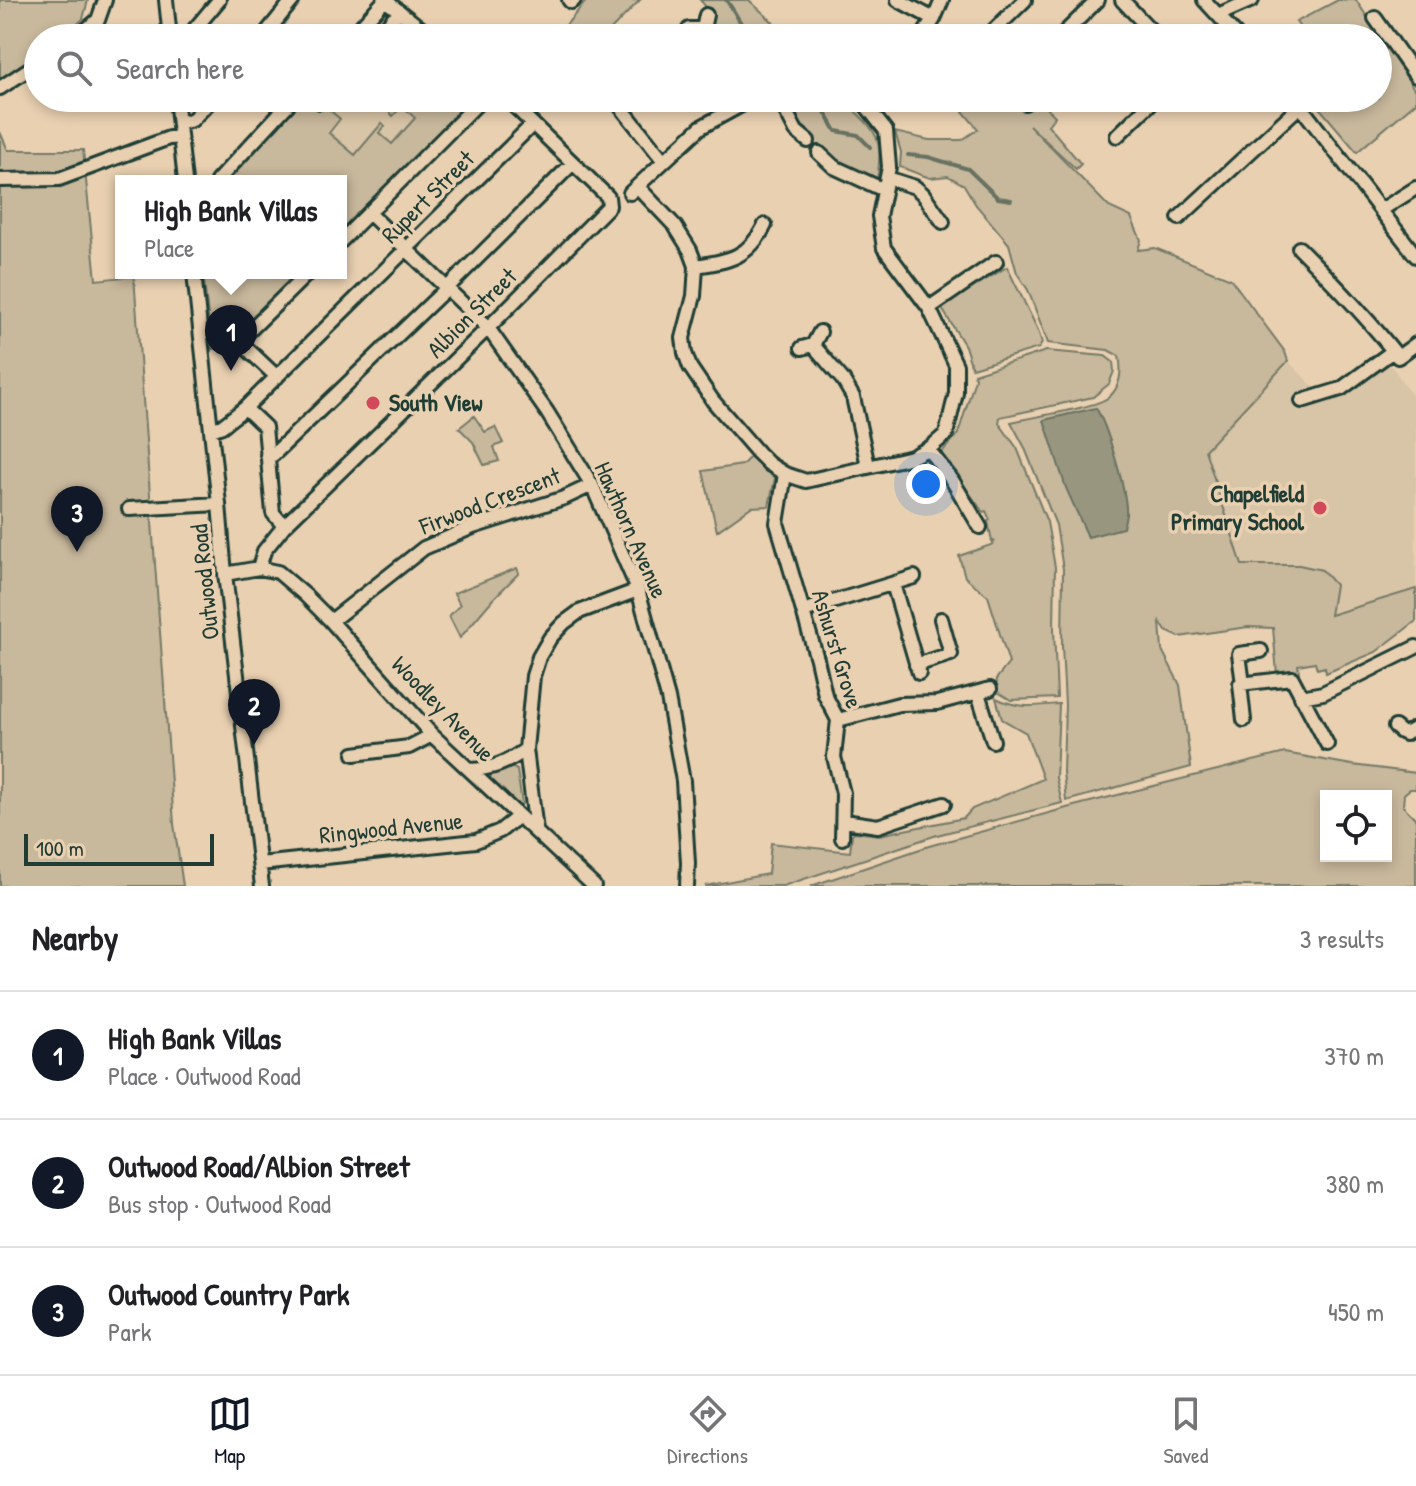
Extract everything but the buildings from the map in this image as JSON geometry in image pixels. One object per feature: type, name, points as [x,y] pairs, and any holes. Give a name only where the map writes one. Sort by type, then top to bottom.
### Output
[{"type":"street","points":[[93,24],[98,20],[105,0]]},
{"type":"street","points":[[166,0],[169,24]]},
{"type":"street","points":[[199,24],[219,0]]},
{"type":"street","points":[[273,24],[293,0]]},
{"type":"street","points":[[363,24],[385,0],[415,24]]},
{"type":"street","points":[[898,0],[934,19]]},
{"type":"street","points":[[931,24],[942,0]]},
{"type":"street","points":[[1000,24],[1025,0]]},
{"type":"street","points":[[1073,24],[1098,0]]},
{"type":"street","points":[[1122,0],[1145,24]]},
{"type":"street","points":[[1204,0],[1226,24]]},
{"type":"street","points":[[1218,15],[1252,0]]},
{"type":"street","points":[[388,24],[399,11]]},
{"type":"street","points":[[706,15],[706,24]]},
{"type":"street","points":[[1375,18],[1379,24]]},
{"type":"street","points":[[1392,42],[1416,76]]},
{"type":"street","points":[[0,88],[24,72]]},
{"type":"street","points":[[177,112],[184,175]]},
{"type":"street","points":[[0,180],[59,179],[169,138],[200,112]]},
{"type":"street","points":[[223,175],[281,112]]},
{"type":"street","points":[[347,235],[469,112]]},
{"type":"street","points":[[267,455],[273,455],[572,164],[521,112]]},
{"type":"street","points":[[625,112],[664,161]]},
{"type":"street","points":[[728,112],[701,127],[634,190],[684,238],[696,266],[694,296],[683,338],[690,367],[713,401],[769,464],[785,474],[806,481],[912,457],[928,449],[946,434],[956,393],[956,365],[929,308],[884,248],[879,216],[889,167],[886,131],[871,112]]},
{"type":"street","points":[[786,112],[796,131],[808,141]]},
{"type":"street","points":[[1117,136],[1142,112]]},
{"type":"street","points":[[1179,218],[1287,112]]},
{"type":"street","points":[[1305,112],[1416,256]]},
{"type":"street","name":"Rupert Street","points":[[211,430],[222,426],[245,408],[533,124]]},
{"type":"street","points":[[819,153],[834,167],[885,184],[915,187],[943,222]]},
{"type":"street","name":"Albion Street","points":[[259,568],[264,551],[284,526],[606,210],[610,201],[608,197],[572,164]]},
{"type":"street","points":[[1381,210],[1416,188]]},
{"type":"street","name":"Hawthorn Avenue","points":[[369,213],[488,328],[547,412],[592,485],[638,590],[668,698],[683,781],[687,886]]},
{"type":"street","points":[[696,266],[739,256],[764,234]]},
{"type":"street","points":[[1299,248],[1340,289],[1396,354]]},
{"type":"street","points":[[929,308],[996,262]]},
{"type":"street","name":"Outwood Road","points":[[195,279],[262,886]]},
{"type":"street","points":[[277,377],[236,344],[302,279]]},
{"type":"street","points":[[820,332],[808,346],[843,380],[853,397],[868,466]]},
{"type":"street","points":[[1302,401],[1341,389],[1416,344]]},
{"type":"street","points":[[245,408],[265,427],[273,513],[284,526]]},
{"type":"street","points":[[928,449],[952,480],[980,527]]},
{"type":"street","name":"Ashurst Grove","points":[[785,474],[777,523],[825,695],[838,720],[834,757],[843,793],[842,838]]},
{"type":"street","name":"Firwood Crescent","points":[[331,621],[424,548],[473,527],[564,498],[592,485]]},
{"type":"street","points":[[129,509],[219,504]]},
{"type":"street","points":[[225,574],[259,568]]},
{"type":"street","name":"Woodley Avenue","points":[[259,568],[278,572],[305,595],[432,735],[594,886]]},
{"type":"street","points":[[803,611],[914,577]]},
{"type":"street","points":[[893,584],[917,669],[951,654],[941,619]]},
{"type":"street","points":[[536,831],[526,749],[533,676],[539,657],[550,638],[579,612],[638,590]]},
{"type":"street","points":[[1301,697],[1323,693],[1416,647]]},
{"type":"street","points":[[1243,684],[1239,654],[1261,651]]},
{"type":"street","points":[[1244,720],[1240,684],[1292,678],[1327,744]]},
{"type":"street","points":[[838,720],[899,704],[937,703],[984,691],[993,741]]},
{"type":"street","points":[[1395,727],[1405,734],[1416,728]]},
{"type":"street","points":[[354,754],[409,747],[432,735]]},
{"type":"street","points":[[470,770],[501,765],[526,749]]},
{"type":"street","points":[[844,821],[878,826],[944,804]]},
{"type":"street","name":"Ringwood Avenue","points":[[260,864],[476,841],[500,831],[519,816]]},
{"type":"shaded area","points":[[0,0],[88,0],[83,19],[77,24],[24,24],[24,72],[0,94]]},
{"type":"shaded area","points":[[587,0],[640,0],[617,24],[567,24]]},
{"type":"shaded area","points":[[700,0],[749,0],[775,24],[708,24],[709,10]]},
{"type":"shaded area","points":[[1338,0],[1356,0],[1372,24],[1298,24],[1296,22]]},
{"type":"shaded area","points":[[1392,55],[1416,92],[1416,102],[1357,152],[1323,112],[1392,112]]},
{"type":"shaded area","points":[[285,112],[332,112],[340,119],[329,133],[355,155],[382,123],[385,126],[379,133],[392,144],[415,118],[408,112],[465,112],[347,228],[347,175],[227,175]]},
{"type":"shaded area","points":[[305,112],[456,112],[347,177],[338,175]]},
{"type":"shaded area","points":[[795,112],[856,112],[869,125],[878,141],[877,179],[826,155]]},
{"type":"shaded area","points":[[964,112],[1051,112],[1055,116],[1048,125],[1081,164],[1076,169],[1029,125],[1109,207],[1131,217],[1141,240],[1138,250],[1155,248],[1231,279],[1285,352],[1288,361],[1205,450],[1242,565],[1299,565],[1322,570],[1335,585],[1330,615],[1416,589],[1416,621],[1376,652],[1326,673],[1325,667],[1317,669],[1315,662],[1298,665],[1299,672],[1277,674],[1273,628],[1248,627],[1179,637],[1166,631],[1160,622],[1162,650],[1180,685],[1191,767],[1066,801],[1063,772],[1063,569],[1056,525],[1011,422],[1102,401],[1116,388],[1120,378],[1120,361],[1119,356],[1108,350],[1048,343],[1028,290],[1017,273],[1009,244],[976,205],[964,185],[948,176],[930,178],[900,167],[901,152],[895,132],[929,140],[962,140],[978,129]],"holes":[[[1096,409],[1115,459],[1126,513],[1076,414]]]},
{"type":"shaded area","points":[[0,132],[8,150],[83,150],[96,280],[134,279],[174,824],[183,886],[0,886]]},
{"type":"shaded area","points":[[1007,267],[1042,343],[1039,348],[972,368],[965,346],[941,307]]},
{"type":"shaded area","points":[[204,279],[296,279],[228,346],[212,349]]},
{"type":"shaded area","points":[[1046,351],[1105,356],[1113,362],[1114,371],[1109,384],[1093,397],[1000,417],[999,423],[1017,448],[1047,522],[1055,567],[1057,698],[1011,700],[996,691],[997,678],[1009,663],[988,596],[965,577],[959,556],[995,541],[992,542],[990,520],[941,453],[958,434],[974,374]]},
{"type":"shaded area","name":"Chapelfield Primary School","points":[[1376,358],[1392,367],[1416,401],[1416,589],[1330,616],[1299,565],[1242,565],[1205,450],[1288,361],[1319,392]]},
{"type":"shaded area","points":[[1096,408],[1116,460],[1126,515],[1123,528],[1088,537],[1066,488],[1044,420]]},
{"type":"shaded area","points":[[474,416],[485,432],[495,427],[503,443],[494,447],[499,461],[484,465],[473,442],[459,428]]},
{"type":"shaded area","points":[[751,456],[775,478],[769,506],[751,507],[717,531],[703,471],[742,465]]},
{"type":"shaded area","points":[[517,568],[519,573],[460,638],[449,616],[460,605],[454,593]]},
{"type":"shaded area","points":[[996,698],[1019,705],[1059,704],[1056,778],[1062,803],[937,835],[783,886],[705,886],[768,874],[771,843],[850,852],[852,834],[855,832],[879,835],[964,818],[972,809],[1043,779],[1026,733],[1002,719]]},
{"type":"shaded area","points":[[1285,753],[1416,773],[1416,789],[1404,794],[1403,806],[1416,819],[1416,886],[811,886],[929,846]]},
{"type":"shaded area","points":[[510,768],[517,770],[522,804],[519,808],[489,781],[491,775]]},
{"type":"waterway","points":[[726,0],[742,24]]},
{"type":"waterway","points":[[825,112],[836,131],[858,135],[870,147]]},
{"type":"waterway","points":[[908,155],[928,157],[968,169],[998,198],[1011,200]]},
{"type":"place","name":"High Bank Villas","points":[[231,371]]},
{"type":"place","name":"South View","points":[[373,403]]},
{"type":"place","name":"Chapelfield Primary School","points":[[1320,508]]},
{"type":"place","name":"Outwood Country Park","points":[[77,552]]},
{"type":"place","name":"Outwood Road/Albion Street","points":[[254,745]]}]
